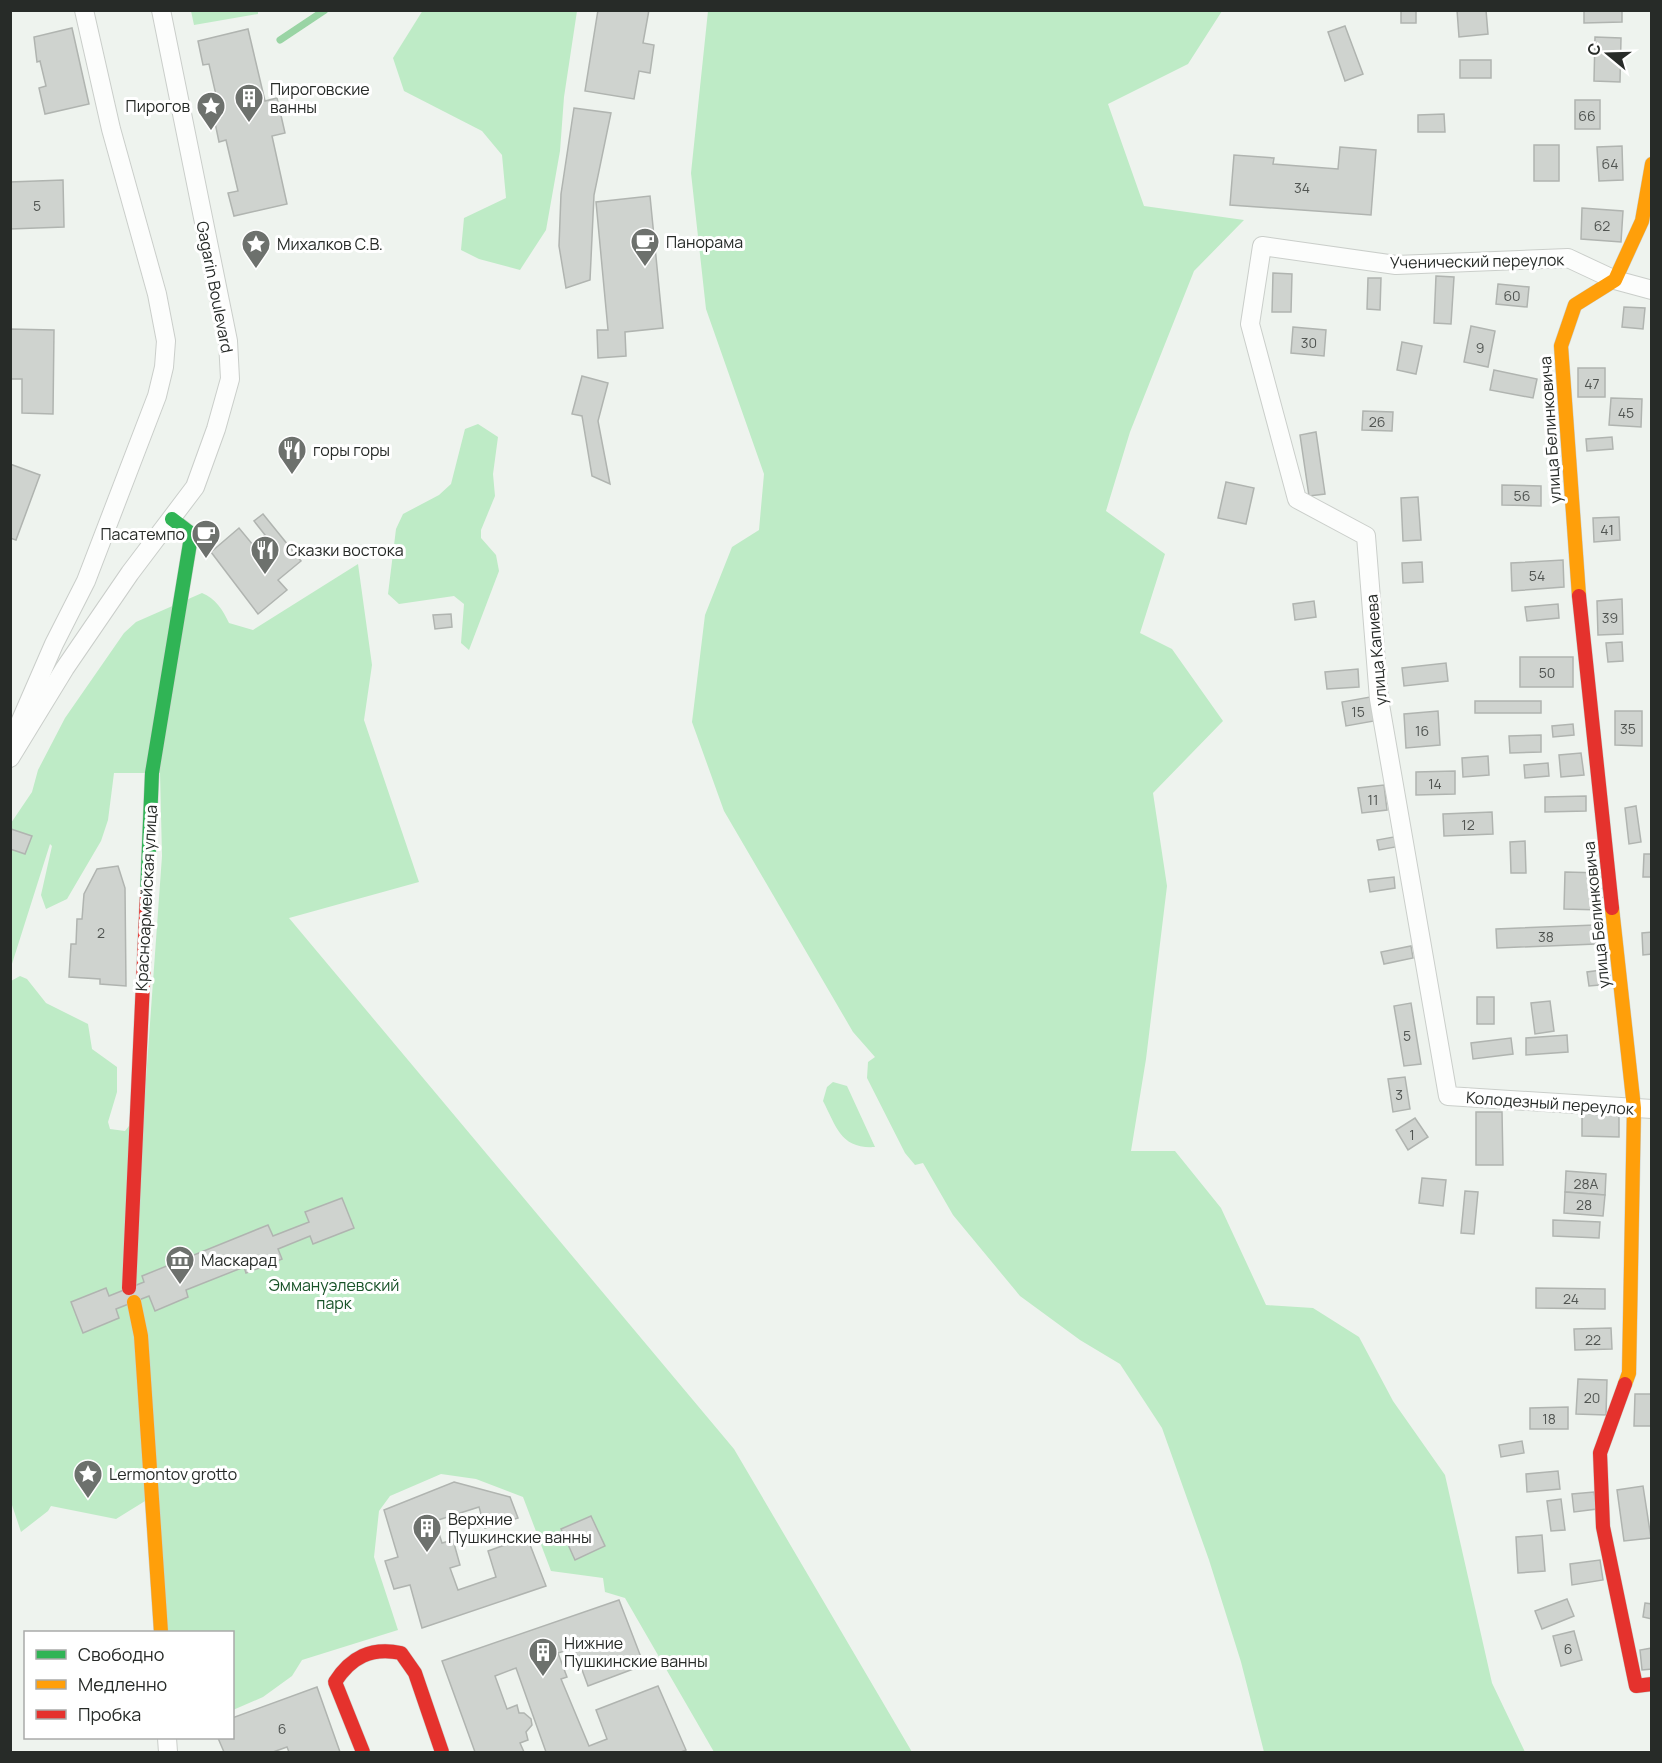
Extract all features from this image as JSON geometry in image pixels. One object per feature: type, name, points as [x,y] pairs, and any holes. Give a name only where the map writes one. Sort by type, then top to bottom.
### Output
[{"type":"street","points":[[10,744],[54,644],[86,581],[157,396],[164,367],[166,341],[157,294],[111,129],[84,10]]},
{"type":"street","name":"Gagarin Boulevard","points":[[10,758],[78,649],[130,573],[195,487],[216,429],[230,379],[228,341],[161,10]]},
{"type":"street","points":[[1615,280],[1642,221],[1652,164]]},
{"type":"street","name":"Ученический переулок","points":[[1262,246],[1396,265],[1568,258],[1615,280],[1652,290]]},
{"type":"street","name":"улица Капиева","points":[[1262,246],[1250,324],[1297,499],[1366,536],[1379,699],[1448,1096]]},
{"type":"street","name":"улица Белинковича","points":[[1615,280],[1575,305],[1560,346],[1582,636],[1643,1109],[1629,1372],[1600,1454],[1603,1527],[1636,1686],[1652,1684]]},
{"type":"street","name":"Красноармейская улица","points":[[129,1288],[152,773],[191,537],[189,532],[172,519]]},
{"type":"street","name":"Колодезный переулок","points":[[1448,1096],[1643,1109]]},
{"type":"street","points":[[134,1302],[141,1324],[141,1366],[156,1512],[161,1631]]},
{"type":"street","points":[[363,1752],[335,1682],[343,1667],[356,1656],[385,1649],[401,1653],[415,1673],[442,1752]]},
{"type":"green space","points":[[423,10],[577,11],[564,97],[560,151],[546,230],[520,270],[479,259],[461,250],[464,218],[506,198],[502,155],[482,131],[404,91],[393,58]]},
{"type":"green space","points":[[191,11],[258,11],[258,14],[194,25]]},
{"type":"green space","points":[[708,11],[1222,11],[1188,64],[1108,104],[1144,206],[1244,220],[1194,271],[1130,432],[1106,511],[1165,554],[1140,633],[1172,649],[1223,721],[1153,793],[1167,886],[1146,1059],[1131,1151],[1175,1151],[1221,1208],[1266,1305],[1313,1308],[1359,1337],[1393,1401],[1445,1475],[1492,1683],[1525,1752],[1264,1752],[1241,1662],[1209,1560],[1162,1428],[1120,1364],[1080,1340],[1020,1296],[953,1215],[923,1163],[915,1165],[905,1153],[867,1078],[868,1062],[875,1057],[853,1032],[724,811],[692,722],[705,615],[732,547],[759,530],[764,474],[706,309],[691,173]]},
{"type":"green space","points":[[478,424],[498,437],[493,474],[495,496],[481,530],[481,538],[496,555],[499,571],[469,650],[461,643],[464,604],[454,596],[399,604],[388,594],[396,529],[403,514],[439,495],[451,484],[465,429]]},
{"type":"green space","name":"Эммануэлевский парк","points":[[358,564],[372,665],[364,720],[419,882],[289,918],[734,1449],[912,1752],[714,1752],[625,1598],[605,1592],[603,1578],[551,1571],[523,1497],[476,1479],[441,1474],[390,1496],[379,1511],[374,1557],[398,1630],[302,1660],[292,1676],[263,1697],[234,1710],[234,1631],[167,1631],[158,1493],[116,1519],[51,1506],[48,1511],[21,1532],[10,1499],[11,981],[20,976],[27,979],[46,1003],[88,1024],[92,1049],[117,1067],[117,1092],[108,1122],[110,1129],[125,1131],[144,1107],[162,856],[160,773],[114,773],[108,820],[101,841],[67,899],[46,909],[41,895],[52,846],[50,844],[11,967],[11,823],[32,792],[38,770],[65,718],[124,633],[136,622],[202,593],[218,605],[229,623],[253,630]]},
{"type":"green space","points":[[833,1082],[847,1086],[875,1147],[854,1144],[847,1140],[837,1128],[823,1101],[827,1087]]},
{"type":"building","points":[[598,10],[649,10],[643,43],[654,45],[650,73],[639,71],[634,99],[585,91]]},
{"type":"building","points":[[1401,10],[1416,10],[1416,23],[1401,23]]},
{"type":"building","points":[[1457,10],[1486,10],[1488,34],[1459,37]]},
{"type":"building","points":[[1584,10],[1622,10],[1622,22],[1584,23]]},
{"type":"building","points":[[1345,26],[1363,74],[1345,81],[1328,32]]},
{"type":"building","points":[[72,28],[89,104],[45,114],[39,88],[46,86],[40,61],[37,62],[34,37]]},
{"type":"building","name":"Пироговские ванны","points":[[248,29],[265,101],[277,98],[285,133],[272,136],[287,204],[234,216],[228,193],[238,191],[226,140],[219,142],[214,118],[221,117],[209,64],[203,65],[198,41]]},
{"type":"building","points":[[1595,37],[1621,38],[1620,82],[1594,81]]},
{"type":"building","points":[[1460,60],[1491,60],[1491,78],[1460,78]]},
{"type":"building","points":[[1575,100],[1600,100],[1600,129],[1575,129]]},
{"type":"building","points":[[574,108],[611,113],[594,195],[590,280],[566,288],[559,246],[561,194]]},
{"type":"building","points":[[1444,114],[1445,132],[1418,132],[1418,115]]},
{"type":"building","points":[[1534,145],[1559,145],[1559,181],[1534,181]]},
{"type":"building","points":[[1622,146],[1623,180],[1599,181],[1597,147]]},
{"type":"building","points":[[1340,147],[1376,150],[1371,215],[1230,205],[1234,155],[1274,158],[1273,164],[1338,169]]},
{"type":"building","points":[[63,180],[64,227],[10,229],[10,182]]},
{"type":"building","points":[[650,196],[663,328],[625,332],[626,356],[598,358],[597,330],[608,330],[596,202]]},
{"type":"building","points":[[1582,208],[1623,211],[1621,242],[1581,239]]},
{"type":"building","points":[[1273,273],[1292,274],[1291,312],[1272,312]]},
{"type":"building","points":[[1436,276],[1454,277],[1451,324],[1434,323]]},
{"type":"building","points":[[1368,278],[1381,278],[1380,310],[1367,309]]},
{"type":"building","points":[[1498,284],[1529,287],[1527,307],[1496,304]]},
{"type":"building","points":[[1624,307],[1645,308],[1643,329],[1622,327]]},
{"type":"building","points":[[1471,326],[1495,331],[1488,367],[1464,362]]},
{"type":"building","points":[[1293,327],[1326,330],[1324,356],[1291,353]]},
{"type":"building","points":[[10,329],[54,330],[53,414],[22,413],[22,379],[10,379]]},
{"type":"building","points":[[1402,342],[1422,346],[1416,374],[1397,370]]},
{"type":"building","points":[[1578,368],[1605,368],[1605,397],[1578,397]]},
{"type":"building","points":[[1494,370],[1537,379],[1533,398],[1490,390]]},
{"type":"building","points":[[582,376],[608,383],[598,421],[610,484],[592,476],[582,416],[572,414]]},
{"type":"building","points":[[1611,398],[1642,399],[1641,427],[1609,425]]},
{"type":"building","points":[[1363,411],[1393,412],[1392,431],[1362,430]]},
{"type":"building","points":[[1316,432],[1325,494],[1309,496],[1300,435]]},
{"type":"building","points":[[1612,437],[1613,449],[1587,451],[1586,439]]},
{"type":"building","points":[[10,464],[40,475],[16,540],[10,538]]},
{"type":"building","points":[[1226,482],[1254,488],[1246,524],[1218,518]]},
{"type":"building","points":[[1502,485],[1541,486],[1541,506],[1502,505]]},
{"type":"building","points":[[1418,497],[1421,540],[1403,541],[1401,498]]},
{"type":"building","points":[[263,514],[301,561],[278,580],[287,590],[258,614],[211,552],[239,528],[253,545],[265,535],[254,521]]},
{"type":"building","points":[[1619,517],[1620,540],[1594,542],[1593,518]]},
{"type":"building","points":[[1563,560],[1564,587],[1512,591],[1511,563]]},
{"type":"building","points":[[1422,562],[1423,582],[1403,583],[1402,563]]},
{"type":"building","points":[[1622,599],[1623,634],[1598,635],[1597,601]]},
{"type":"building","points":[[1314,601],[1316,617],[1295,620],[1293,604]]},
{"type":"building","points":[[1558,604],[1559,618],[1527,621],[1525,607]]},
{"type":"building","points":[[451,614],[452,627],[435,629],[433,615]]},
{"type":"building","points":[[1622,642],[1623,661],[1608,662],[1606,643]]},
{"type":"building","points":[[1520,657],[1573,657],[1573,687],[1520,687]]},
{"type":"building","points":[[1446,663],[1448,681],[1404,686],[1402,668]]},
{"type":"building","points":[[1358,669],[1359,687],[1327,689],[1325,672]]},
{"type":"building","points":[[1370,697],[1374,721],[1346,726],[1342,702]]},
{"type":"building","points":[[1475,701],[1541,701],[1541,713],[1475,713]]},
{"type":"building","points":[[1438,711],[1440,745],[1406,748],[1404,714]]},
{"type":"building","points":[[1615,711],[1642,711],[1642,746],[1615,745]]},
{"type":"building","points":[[1573,724],[1574,735],[1553,737],[1552,726]]},
{"type":"building","points":[[1541,735],[1541,752],[1510,753],[1509,736]]},
{"type":"building","points":[[1581,753],[1584,775],[1561,777],[1559,755]]},
{"type":"building","points":[[1488,756],[1489,775],[1463,777],[1462,758]]},
{"type":"building","points":[[1548,763],[1549,776],[1525,778],[1524,765]]},
{"type":"building","points":[[1455,771],[1455,794],[1416,795],[1416,772]]},
{"type":"building","points":[[1384,785],[1387,810],[1362,813],[1358,788]]},
{"type":"building","points":[[1586,796],[1586,811],[1545,812],[1545,797]]},
{"type":"building","points":[[1636,806],[1641,842],[1629,844],[1625,808]]},
{"type":"building","points":[[1492,812],[1493,834],[1444,836],[1443,814]]},
{"type":"building","points":[[11,829],[32,836],[25,854],[10,849]]},
{"type":"building","points":[[1399,836],[1401,846],[1379,850],[1377,840]]},
{"type":"building","points":[[1525,841],[1526,873],[1511,873],[1510,842]]},
{"type":"building","points":[[1644,854],[1652,854],[1652,877],[1643,877]]},
{"type":"building","points":[[118,866],[125,888],[126,986],[100,984],[100,979],[69,977],[71,944],[76,944],[77,919],[82,919],[84,894],[97,869]]},
{"type":"building","points":[[1565,872],[1603,873],[1602,910],[1564,909]]},
{"type":"building","points":[[1394,877],[1395,888],[1370,892],[1368,880]]},
{"type":"building","points":[[1595,925],[1596,944],[1497,948],[1496,929]]},
{"type":"building","points":[[1652,932],[1652,954],[1643,955],[1642,933]]},
{"type":"building","points":[[1411,946],[1413,958],[1384,964],[1381,952]]},
{"type":"building","points":[[1609,969],[1611,984],[1589,986],[1587,972]]},
{"type":"building","points":[[1477,997],[1494,997],[1494,1024],[1477,1024]]},
{"type":"building","points":[[1550,1001],[1554,1031],[1535,1034],[1531,1003]]},
{"type":"building","points":[[1411,1003],[1421,1064],[1404,1066],[1394,1006]]},
{"type":"building","points":[[1567,1035],[1568,1052],[1526,1055],[1526,1038]]},
{"type":"building","points":[[1511,1038],[1513,1054],[1473,1059],[1471,1043]]},
{"type":"building","points":[[1405,1077],[1410,1109],[1393,1112],[1388,1079]]},
{"type":"building","points":[[1476,1112],[1502,1112],[1503,1165],[1476,1165]]},
{"type":"building","points":[[1582,1114],[1619,1115],[1619,1137],[1582,1136]]},
{"type":"building","points":[[1415,1118],[1428,1137],[1408,1150],[1396,1130]]},
{"type":"building","points":[[1566,1171],[1606,1174],[1605,1195],[1565,1192]]},
{"type":"building","points":[[1422,1178],[1446,1180],[1443,1206],[1419,1203]]},
{"type":"building","points":[[1465,1191],[1478,1192],[1474,1234],[1461,1233]]},
{"type":"building","points":[[1565,1192],[1605,1195],[1603,1216],[1564,1213]]},
{"type":"building","points":[[342,1198],[354,1228],[313,1244],[310,1236],[278,1249],[282,1259],[246,1273],[244,1267],[186,1290],[188,1297],[155,1311],[149,1296],[116,1309],[119,1318],[83,1333],[71,1302],[106,1288],[109,1296],[144,1282],[142,1276],[268,1225],[273,1236],[309,1222],[305,1212]]},
{"type":"building","points":[[1553,1220],[1600,1222],[1599,1238],[1553,1236]]},
{"type":"building","points":[[1536,1288],[1605,1289],[1605,1309],[1536,1308]]},
{"type":"building","points":[[1611,1328],[1612,1349],[1575,1350],[1574,1329]]},
{"type":"building","points":[[1578,1379],[1607,1380],[1606,1415],[1576,1414]]},
{"type":"building","points":[[1635,1394],[1652,1394],[1652,1426],[1634,1426]]},
{"type":"building","points":[[1568,1407],[1568,1429],[1530,1429],[1530,1408]]},
{"type":"building","points":[[1522,1441],[1524,1453],[1501,1457],[1499,1445]]},
{"type":"building","points":[[1558,1471],[1560,1489],[1527,1492],[1526,1474]]},
{"type":"building","name":"Верхние Пушкинские ванны","points":[[454,1482],[510,1497],[518,1518],[485,1528],[479,1507],[435,1521],[442,1543],[453,1540],[460,1565],[450,1568],[458,1590],[496,1577],[488,1551],[527,1537],[546,1586],[422,1628],[410,1585],[394,1589],[385,1561],[398,1557],[384,1510]]},
{"type":"building","points":[[1643,1486],[1651,1538],[1624,1541],[1617,1490]]},
{"type":"building","points":[[1594,1492],[1597,1509],[1574,1512],[1572,1494]]},
{"type":"building","points":[[1561,1499],[1565,1530],[1551,1531],[1547,1501]]},
{"type":"building","points":[[591,1516],[605,1546],[575,1560],[561,1529]]},
{"type":"building","points":[[1542,1535],[1545,1571],[1518,1573],[1516,1537]]},
{"type":"building","points":[[1600,1560],[1603,1580],[1572,1585],[1570,1564]]},
{"type":"building","points":[[1567,1599],[1574,1616],[1542,1629],[1535,1611]]},
{"type":"building","name":"Нижние Пушкинские ванны","points":[[619,1600],[644,1665],[588,1686],[574,1648],[558,1653],[567,1677],[561,1679],[589,1746],[607,1739],[596,1710],[658,1686],[686,1750],[681,1752],[546,1752],[516,1668],[495,1676],[507,1709],[517,1705],[519,1713],[524,1713],[531,1719],[532,1725],[526,1732],[528,1740],[520,1743],[524,1752],[475,1752],[442,1661]]},
{"type":"building","points":[[1645,1603],[1652,1604],[1652,1619],[1643,1617]]},
{"type":"building","points":[[1574,1631],[1582,1660],[1561,1666],[1553,1636]]},
{"type":"building","points":[[1652,1648],[1652,1669],[1642,1670],[1640,1650]]},
{"type":"building","points":[[317,1687],[340,1752],[289,1752],[287,1747],[273,1752],[224,1752],[218,1739],[234,1739],[234,1717]]},
{"type":"waterway","points":[[280,40],[325,10]]},
{"type":"traffic: fast","points":[[147,894],[152,773],[191,537],[189,532],[172,519]]},
{"type":"traffic: slow","points":[[1579,596],[1561,346],[1575,305],[1615,280],[1642,221],[1652,164]]},
{"type":"traffic: slow","points":[[1612,908],[1634,1108],[1629,1373],[1625,1384]]},
{"type":"traffic: slow","points":[[134,1302],[141,1336],[161,1631]]},
{"type":"traffic: jam","points":[[1579,596],[1612,908]]},
{"type":"traffic: jam","points":[[129,1288],[147,894]]},
{"type":"traffic: jam","points":[[1625,1384],[1600,1453],[1603,1527],[1636,1686],[1652,1684]]},
{"type":"traffic: jam","points":[[363,1752],[335,1682],[355,1660],[380,1651],[401,1653],[415,1673],[442,1752]]},
{"type":"place","name":"Пироговские ванны","points":[[249,124]]},
{"type":"place","name":"Пирогов","points":[[211,132]]},
{"type":"place","name":"Панорама","points":[[645,268]]},
{"type":"place","name":"Михалков С.В.","points":[[256,270]]},
{"type":"place","name":"горы горы","points":[[292,476]]},
{"type":"place","name":"Пасатемпо","points":[[206,560]]},
{"type":"place","name":"Сказки востока","points":[[265,576]]},
{"type":"place","name":"Маскарад","points":[[180,1286]]},
{"type":"place","name":"Lermontov grotto","points":[[88,1500]]},
{"type":"place","name":"Верхние Пушкинские ванны","points":[[427,1554]]},
{"type":"place","name":"Нижние Пушкинские ванны","points":[[543,1678]]}]
